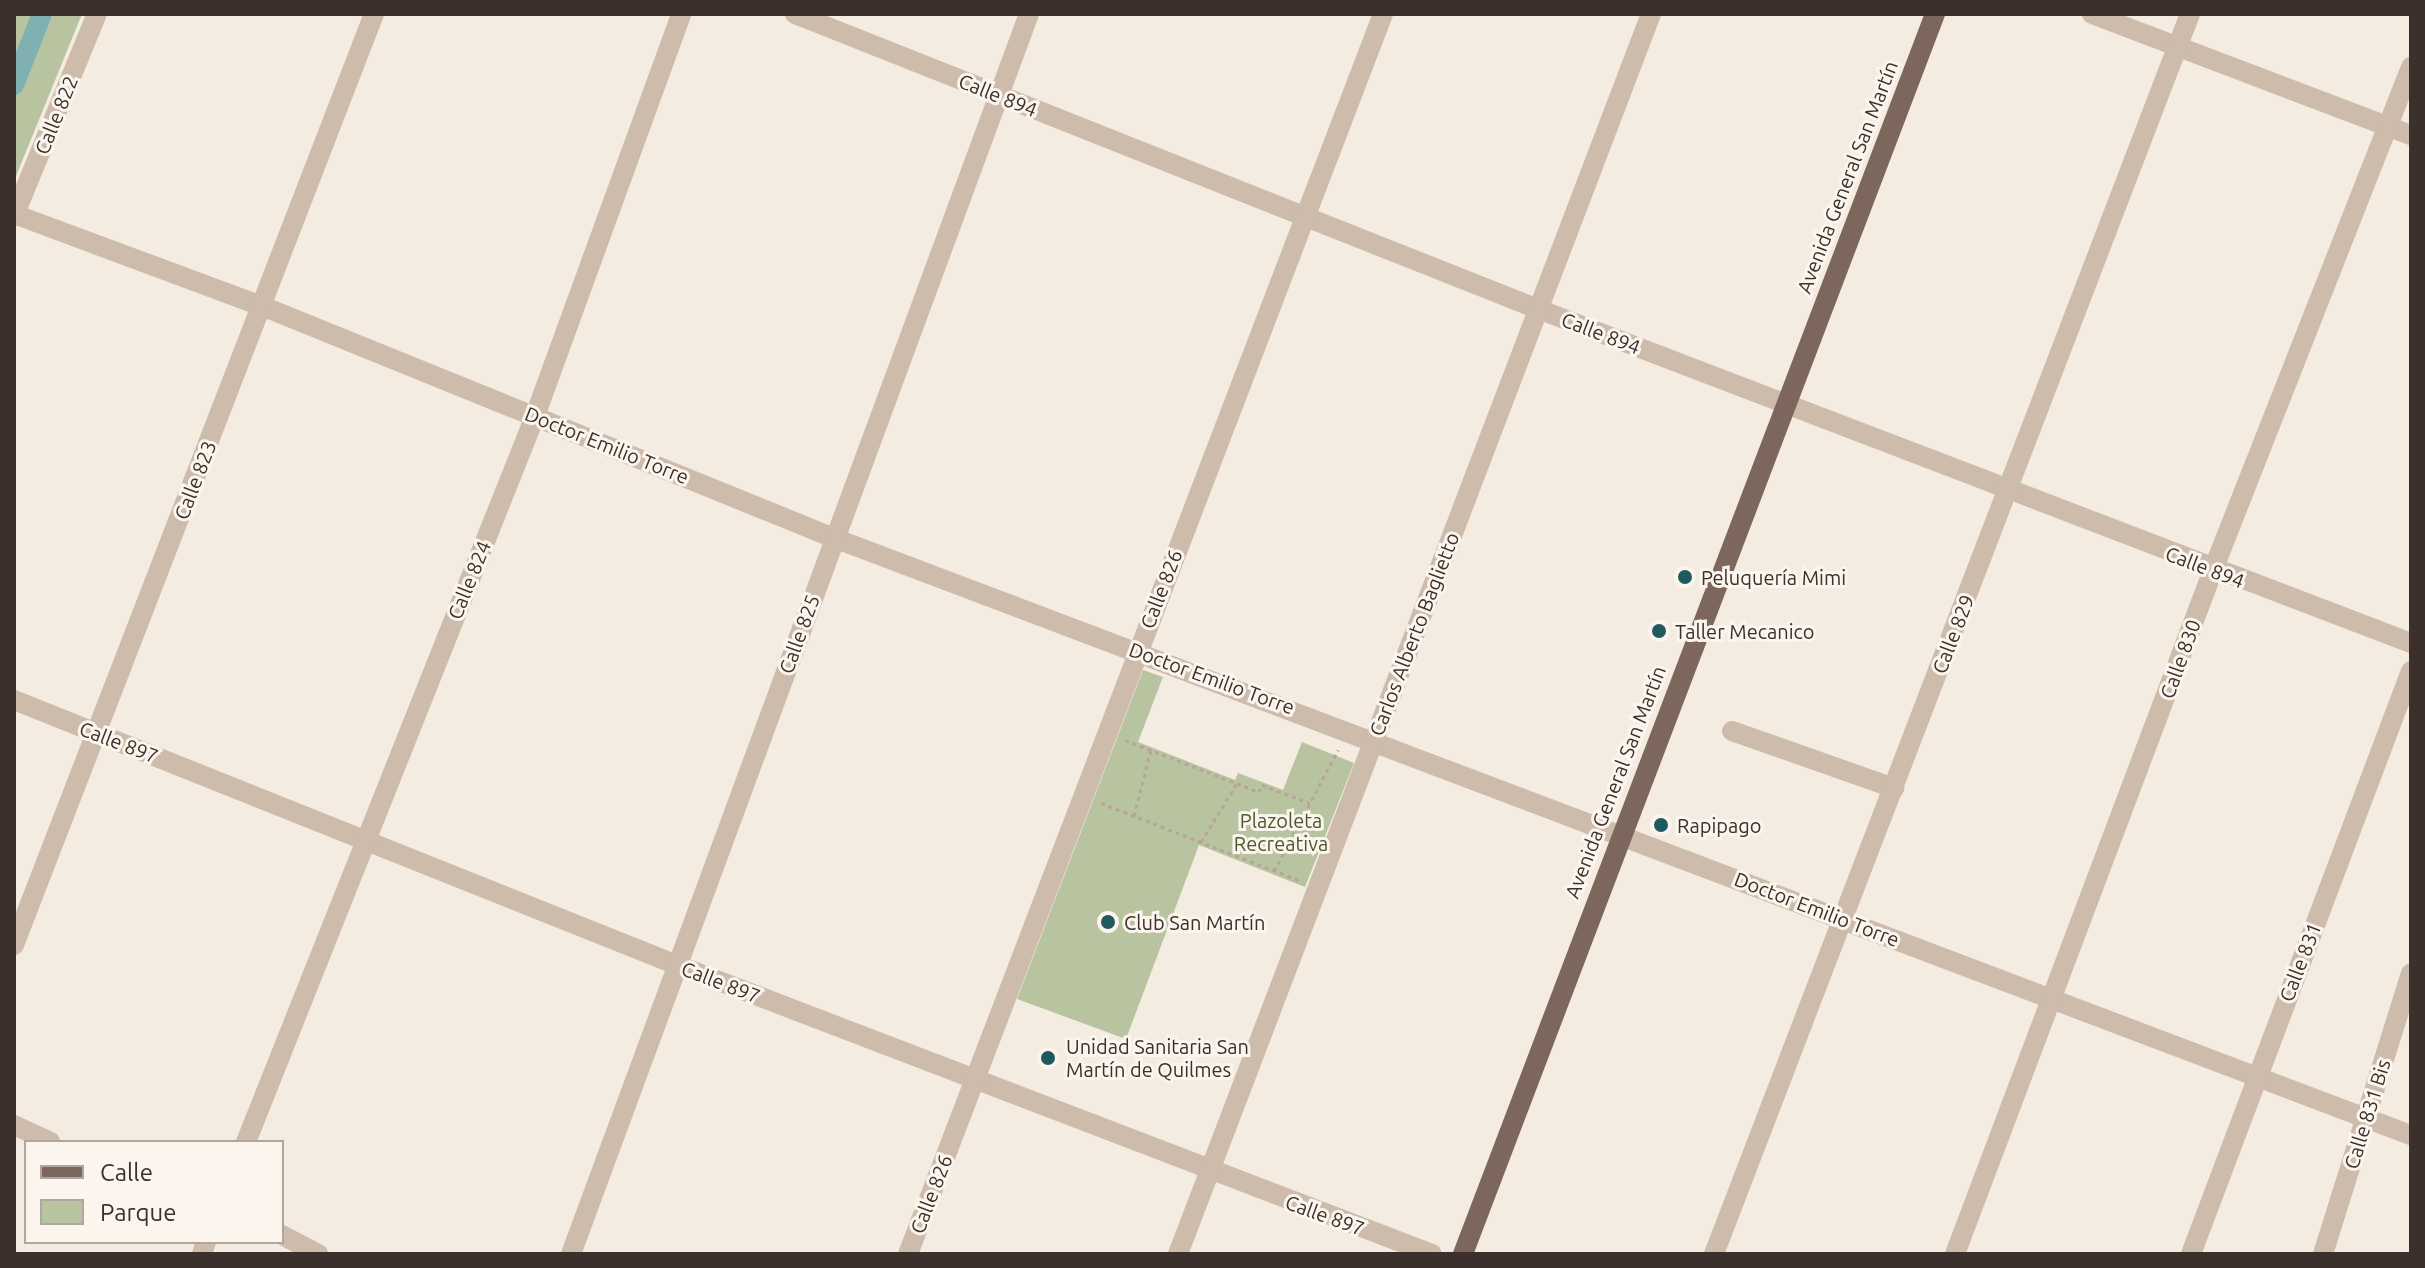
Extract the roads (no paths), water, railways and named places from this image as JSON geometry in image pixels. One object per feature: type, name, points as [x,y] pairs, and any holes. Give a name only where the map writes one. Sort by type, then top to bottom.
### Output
[{"type":"main road","name":"Avenida General San Martín","points":[[1463,1254],[1621,832],[1935,14]]},
{"type":"street","name":"Calle 822","points":[[14,215],[97,14]]},
{"type":"street","name":"Calle 823","points":[[14,945],[374,14]]},
{"type":"street","name":"Calle 824","points":[[247,1140],[535,416],[681,14]]},
{"type":"street","name":"Calle 894","points":[[795,14],[1538,309],[2213,570],[2411,643]]},
{"type":"street","name":"Calle 825","points":[[571,1254],[1029,14]]},
{"type":"street","name":"Calle 826","points":[[908,1254],[1383,14]]},
{"type":"street","name":"Carlos Alberto Baglietto","points":[[1178,1254],[1651,14]]},
{"type":"street","points":[[2092,14],[2411,135]]},
{"type":"street","name":"Calle 829","points":[[1714,1254],[2190,14]]},
{"type":"street","name":"Calle 830","points":[[1955,1254],[2055,997],[2213,570],[2411,67]]},
{"type":"street","name":"Doctor Emilio Torre","points":[[14,215],[262,306],[834,538],[1621,832],[1843,921],[2055,997],[2364,1122],[2411,1135]]},
{"type":"street","name":"Calle 831","points":[[2191,1254],[2411,671]]},
{"type":"street","name":"Calle 897","points":[[14,700],[367,838],[677,965],[1209,1172],[1432,1254]]},
{"type":"street","points":[[1732,731],[1894,788]]},
{"type":"street","name":"Calle 831 Bis","points":[[2323,1254],[2411,973]]},
{"type":"street","points":[[14,1125],[46,1140]]},
{"type":"street","points":[[284,1236],[318,1254]]},
{"type":"waterway","points":[[14,85],[42,14]]},
{"type":"place","name":"Peluquería Mimi","points":[[1685,577]]},
{"type":"place","name":"Taller Mecanico","points":[[1659,631]]},
{"type":"place","name":"Rapipago","points":[[1661,825]]},
{"type":"place","name":"Club San Martín","points":[[1108,922]]},
{"type":"place","name":"Unidad Sanitaria San Martín de Quilmes","points":[[1048,1058]]},
{"type":"park label","name":"Plazoleta Recreativa","points":[[1281,832]]}]
